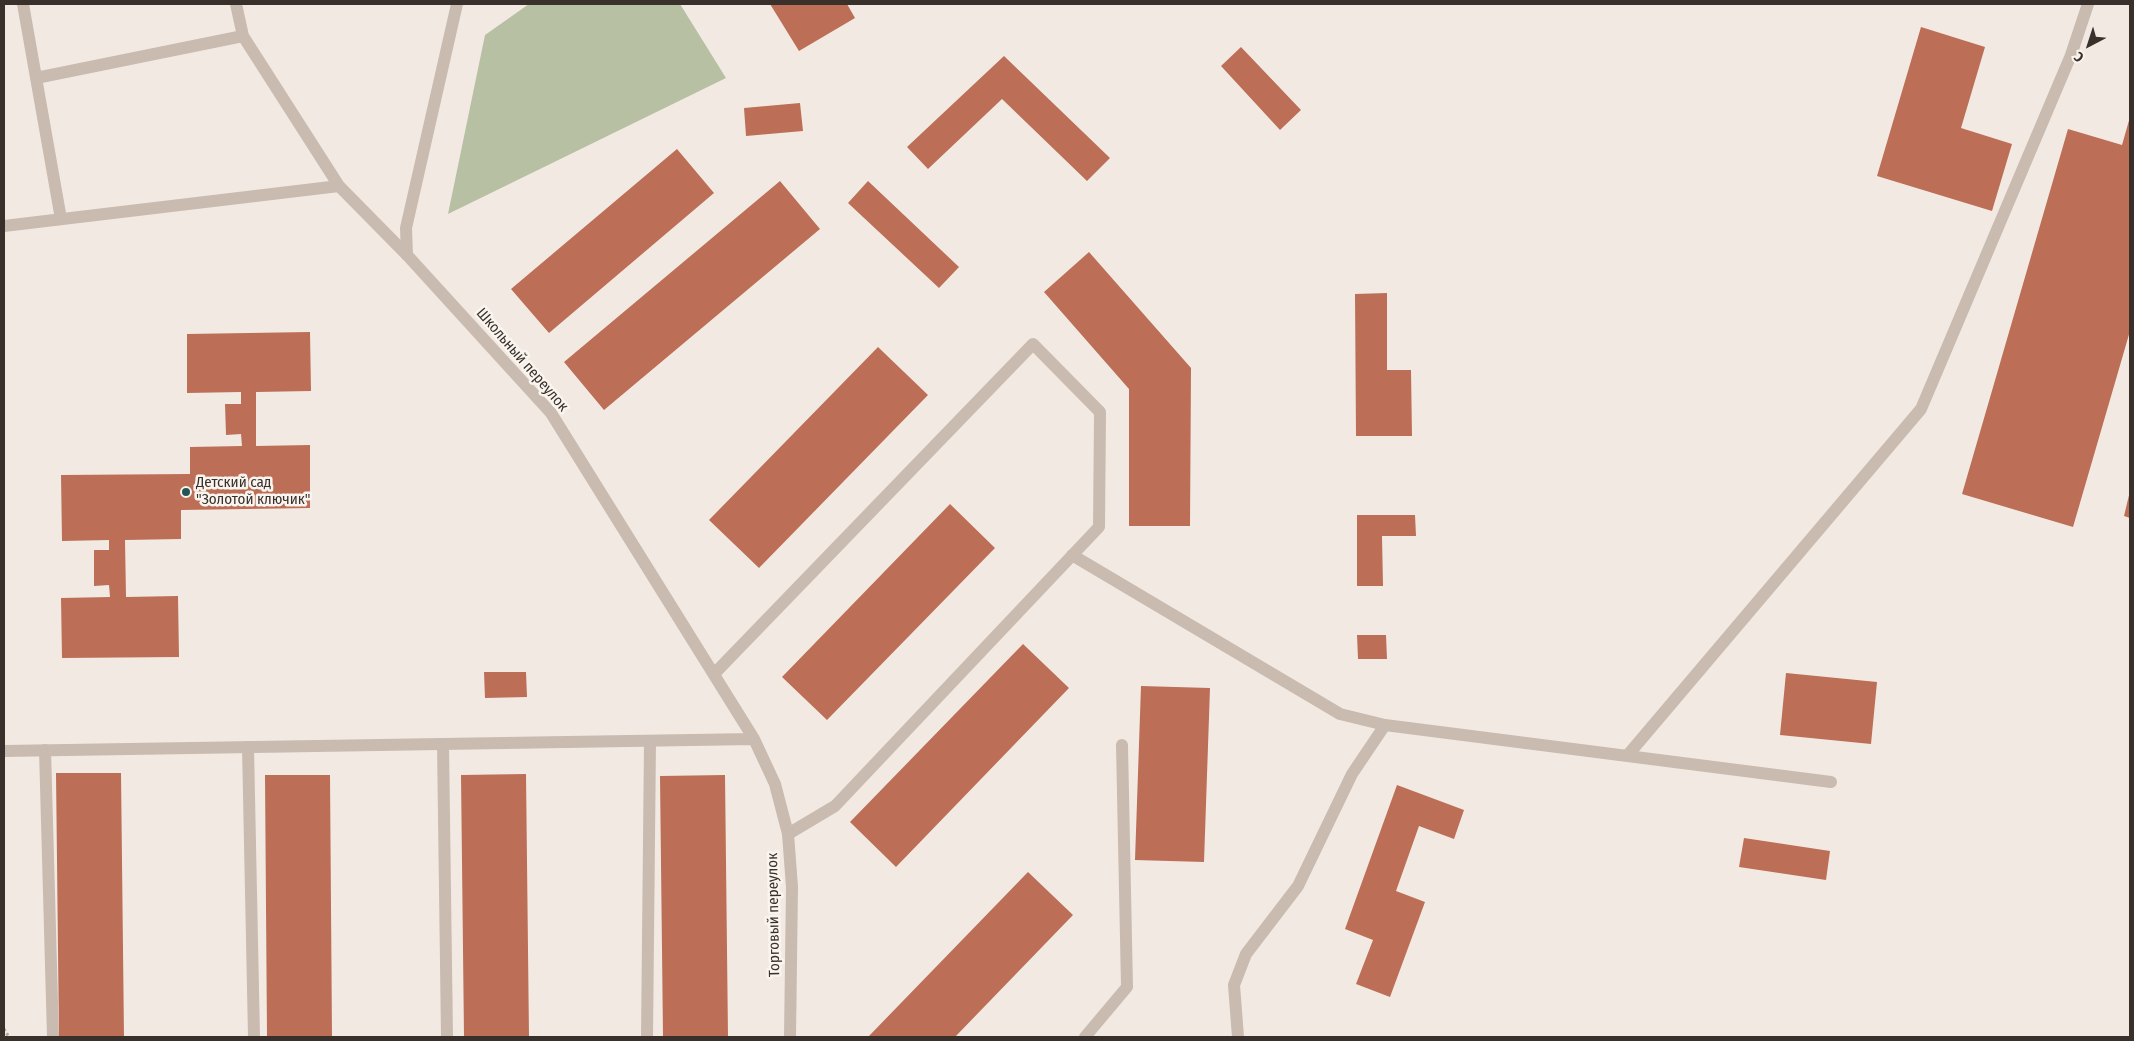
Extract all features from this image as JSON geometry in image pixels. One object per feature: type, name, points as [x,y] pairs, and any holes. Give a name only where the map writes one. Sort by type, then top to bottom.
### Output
[{"type":"street","points":[[23,4],[61,219]]},
{"type":"street","points":[[36,78],[243,36],[236,4]]},
{"type":"street","points":[[407,255],[406,228],[457,4]]},
{"type":"street","points":[[1626,756],[1921,409],[2071,55],[2088,4]]},
{"type":"street","name":"Школьный переулок","points":[[243,36],[339,186],[407,255],[550,413],[754,739]]},
{"type":"street","points":[[4,226],[339,186]]},
{"type":"street","points":[[714,674],[1033,344],[1100,412],[1099,527],[835,806],[788,834]]},
{"type":"street","points":[[1072,556],[1340,714],[1385,725],[1830,782]]},
{"type":"street","points":[[1238,1037],[1234,985],[1246,954],[1298,886],[1352,774],[1385,725]]},
{"type":"street","points":[[4,751],[754,739]]},
{"type":"street","name":"Торговый переулок","points":[[754,739],[775,784],[788,834],[792,887],[790,1037]]},
{"type":"street","points":[[647,1037],[650,740]]},
{"type":"street","points":[[443,744],[447,1037]]},
{"type":"street","points":[[1085,1037],[1127,987],[1122,745]]},
{"type":"street","points":[[248,747],[254,1037]]},
{"type":"street","points":[[45,750],[53,1037]]},
{"type":"path","points":[[4,1029],[9,1037]]},
{"type":"green space","points":[[529,4],[680,4],[726,78],[448,214],[485,35]]},
{"type":"building","points":[[770,4],[847,4],[855,18],[799,51]]},
{"type":"building","points":[[1921,27],[1985,47],[1961,128],[2012,144],[1992,211],[1877,176]]},
{"type":"building","points":[[1241,47],[1301,110],[1280,130],[1221,66]]},
{"type":"building","points":[[1004,56],[1110,158],[1087,181],[1002,99],[928,169],[907,147]]},
{"type":"building","points":[[800,103],[803,131],[746,136],[744,108]]},
{"type":"building","points":[[2130,117],[2130,331],[2073,527],[1962,494],[2068,129],[2122,145]]},
{"type":"building","points":[[677,149],[714,193],[549,333],[511,289]]},
{"type":"building","points":[[780,181],[820,229],[604,410],[564,362]]},
{"type":"building","points":[[868,181],[959,267],[939,288],[848,203]]},
{"type":"building","points":[[1089,252],[1191,368],[1190,526],[1129,526],[1129,389],[1044,292]]},
{"type":"building","points":[[1387,293],[1387,370],[1411,370],[1412,436],[1356,436],[1355,294]]},
{"type":"building","name":"Детский сад \"Золотой ключик\"","points":[[310,332],[311,391],[256,392],[256,446],[310,445],[310,508],[181,510],[181,539],[125,540],[126,597],[178,596],[179,657],[62,658],[61,598],[110,597],[109,585],[94,586],[94,550],[109,550],[109,540],[62,541],[61,475],[190,474],[190,447],[242,446],[241,434],[226,435],[225,404],[241,404],[241,392],[187,393],[187,334]]},
{"type":"building","points":[[878,347],[928,395],[759,568],[709,520]]},
{"type":"building","points":[[2130,491],[2130,518],[2124,516]]},
{"type":"building","points":[[950,504],[995,548],[827,720],[782,677]]},
{"type":"building","points":[[1357,515],[1415,515],[1416,536],[1382,536],[1383,586],[1357,586]]},
{"type":"building","points":[[1357,635],[1386,635],[1387,659],[1358,659]]},
{"type":"building","points":[[1023,644],[1069,688],[896,867],[850,822]]},
{"type":"building","points":[[484,672],[526,672],[527,697],[485,698]]},
{"type":"building","points":[[1786,673],[1877,682],[1871,744],[1780,735]]},
{"type":"building","points":[[1141,686],[1210,688],[1204,862],[1135,860]]},
{"type":"building","points":[[56,773],[121,773],[124,1037],[59,1037]]},
{"type":"building","points":[[526,774],[529,1037],[464,1037],[461,775]]},
{"type":"building","points":[[265,775],[330,775],[332,1037],[267,1037]]},
{"type":"building","points":[[725,775],[728,1037],[663,1037],[660,776]]},
{"type":"building","points":[[1397,785],[1464,810],[1454,839],[1419,826],[1396,891],[1425,902],[1390,997],[1356,984],[1373,940],[1345,929]]},
{"type":"building","points":[[1744,838],[1830,851],[1826,880],[1739,867]]},
{"type":"building","points":[[1028,872],[1073,915],[955,1037],[868,1037]]},
{"type":"place","name":"Детский сад \"Золотой ключик\"","points":[[186,492]]}]
